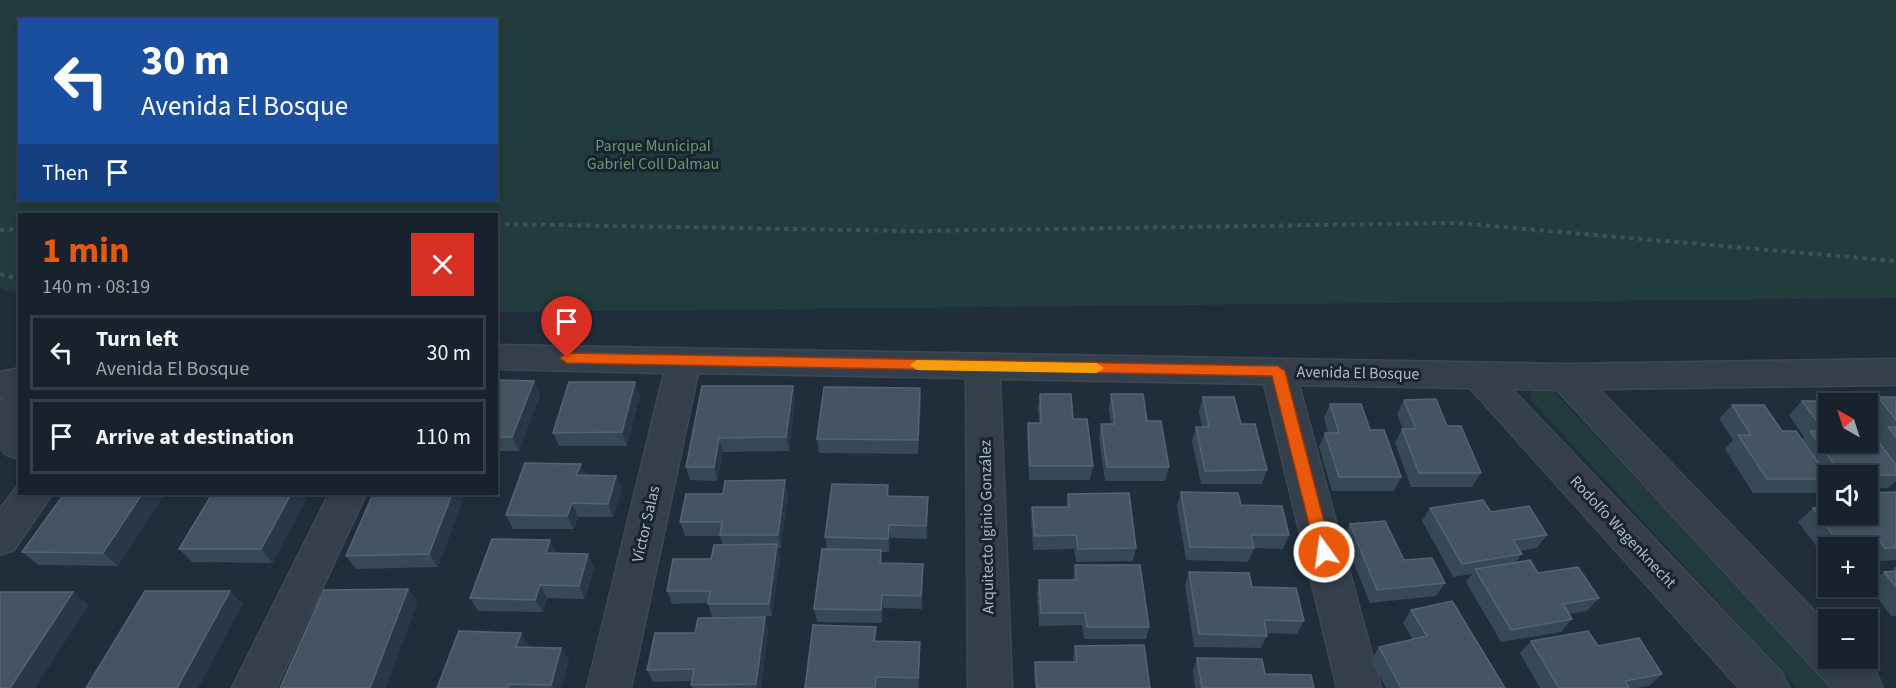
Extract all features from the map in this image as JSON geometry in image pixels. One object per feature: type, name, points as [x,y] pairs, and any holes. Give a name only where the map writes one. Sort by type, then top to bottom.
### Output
[{"type":"street","name":"Avenida El Bosque","points":[[498,357],[1566,377],[1896,372]]},
{"type":"street","name":"Víctor Salas","points":[[609,688],[684,360]]},
{"type":"street","name":"Arquitecto Iginio González","points":[[983,366],[990,688]]},
{"type":"street","points":[[1278,371],[1359,688]]},
{"type":"street","name":"Rodolfo Wagenknecht","points":[[1479,375],[1767,688]]},
{"type":"street","points":[[1566,377],[1818,643]]},
{"type":"street","points":[[0,386],[18,382]]},
{"type":"street","points":[[0,418],[18,407]]},
{"type":"street","points":[[0,426],[18,443]]},
{"type":"street","points":[[0,538],[32,495]]},
{"type":"street","points":[[254,688],[347,495]]},
{"type":"street","points":[[1843,669],[1861,688]]},
{"type":"path","points":[[498,224],[914,231],[1456,223],[1896,261]]},
{"type":"path","points":[[0,230],[18,229]]},
{"type":"path","points":[[0,274],[18,278]]},
{"type":"green space","name":"Parque Municipal Gabriel Coll Dalmau","points":[[0,0],[1896,0],[1896,298],[498,312],[498,213],[18,213],[18,294],[0,288]]},
{"type":"green space","points":[[1543,389],[1554,392],[1835,688],[1797,688],[1530,399],[1532,391]]},
{"type":"building","points":[[498,380],[534,381],[512,437],[498,437]]},
{"type":"building","points":[[569,382],[635,382],[622,432],[553,433]]},
{"type":"building","points":[[702,386],[793,386],[786,437],[719,438],[714,467],[686,467]]},
{"type":"building","points":[[824,387],[920,388],[918,440],[817,439]]},
{"type":"building","points":[[1040,394],[1071,394],[1073,419],[1087,419],[1093,466],[1030,466],[1028,423],[1041,423]]},
{"type":"building","points":[[1111,394],[1143,394],[1147,421],[1161,421],[1169,467],[1107,467],[1101,424],[1115,424]]},
{"type":"building","points":[[1203,397],[1234,397],[1241,424],[1255,424],[1267,470],[1205,471],[1196,427],[1209,427]]},
{"type":"building","points":[[1878,397],[1896,397],[1896,420]]},
{"type":"building","points":[[1436,399],[1447,426],[1461,426],[1481,473],[1419,473],[1402,429],[1416,429],[1404,400]]},
{"type":"building","points":[[1802,401],[1818,401],[1818,423]]},
{"type":"building","points":[[1330,404],[1361,404],[1370,430],[1384,430],[1401,477],[1339,477],[1325,433],[1339,433]]},
{"type":"building","points":[[1732,405],[1764,405],[1782,431],[1796,431],[1820,465],[1818,479],[1767,479],[1738,435],[1751,435]]},
{"type":"building","points":[[1888,427],[1896,427],[1896,437]]},
{"type":"building","points":[[1810,431],[1818,431],[1818,442]]},
{"type":"building","points":[[1878,441],[1896,465],[1896,475],[1878,475],[1878,465],[1835,465],[1826,453],[1878,453]]},
{"type":"building","points":[[525,463],[581,464],[576,475],[616,476],[608,504],[572,503],[567,516],[506,515]]},
{"type":"building","points":[[785,480],[778,535],[720,535],[722,522],[680,522],[686,494],[723,494],[725,481]]},
{"type":"building","points":[[832,484],[888,485],[887,496],[928,497],[926,526],[889,525],[888,539],[825,537]]},
{"type":"building","points":[[1181,492],[1238,493],[1241,505],[1282,506],[1289,535],[1251,535],[1254,548],[1190,547]]},
{"type":"building","points":[[1896,492],[1896,548],[1885,548],[1875,536],[1834,537],[1825,525],[1878,525],[1878,493]]},
{"type":"building","points":[[1129,493],[1136,548],[1078,549],[1076,535],[1035,536],[1032,507],[1069,507],[1068,494]]},
{"type":"building","points":[[63,495],[141,495],[103,553],[22,552]]},
{"type":"building","points":[[211,495],[290,495],[261,549],[179,549]]},
{"type":"building","points":[[373,495],[452,495],[429,554],[346,556]]},
{"type":"building","points":[[1483,500],[1491,512],[1529,506],[1547,535],[1513,540],[1522,554],[1462,564],[1430,508]]},
{"type":"building","points":[[1385,521],[1404,560],[1432,558],[1445,583],[1377,590],[1350,524]]},
{"type":"building","points":[[492,539],[550,540],[546,553],[588,554],[579,586],[540,585],[535,600],[470,598]]},
{"type":"building","points":[[777,544],[769,604],[708,604],[710,591],[667,591],[673,559],[711,559],[714,545]]},
{"type":"building","points":[[822,549],[881,550],[880,563],[923,564],[921,596],[882,595],[881,610],[814,609]]},
{"type":"building","points":[[1530,560],[1538,573],[1578,567],[1599,598],[1563,604],[1572,619],[1511,630],[1475,569]]},
{"type":"building","points":[[1075,565],[1140,565],[1149,627],[1087,627],[1085,613],[1041,613],[1039,580],[1077,580]]},
{"type":"building","points":[[1896,571],[1896,587],[1884,572]]},
{"type":"building","points":[[1189,572],[1249,573],[1252,587],[1296,588],[1304,621],[1264,620],[1267,636],[1199,634]]},
{"type":"building","points":[[408,589],[370,688],[280,688],[324,590]]},
{"type":"building","points":[[145,591],[230,591],[177,688],[86,688]]},
{"type":"building","points":[[0,592],[73,592],[10,688],[0,688]]},
{"type":"building","points":[[1452,601],[1505,688],[1401,688],[1379,647],[1427,636],[1411,610]]},
{"type":"building","points":[[765,617],[756,684],[691,685],[694,669],[647,670],[655,633],[695,633],[698,618]]},
{"type":"building","points":[[813,625],[876,627],[874,641],[920,642],[918,678],[876,677],[875,688],[805,688]]},
{"type":"building","points":[[459,631],[521,633],[516,647],[561,648],[551,685],[509,684],[508,688],[437,688]]},
{"type":"building","points":[[1588,631],[1598,646],[1639,638],[1662,674],[1625,681],[1629,688],[1559,688],[1531,641]]},
{"type":"building","points":[[1144,645],[1150,688],[1037,688],[1035,662],[1077,662],[1075,646]]},
{"type":"building","points":[[1197,658],[1262,659],[1265,674],[1311,675],[1314,688],[1202,688]]},
{"type":"slow traffic","points":[[917,365],[1097,368]]},
{"type":"route","points":[[567,358],[1278,371],[1324,552]]}]
